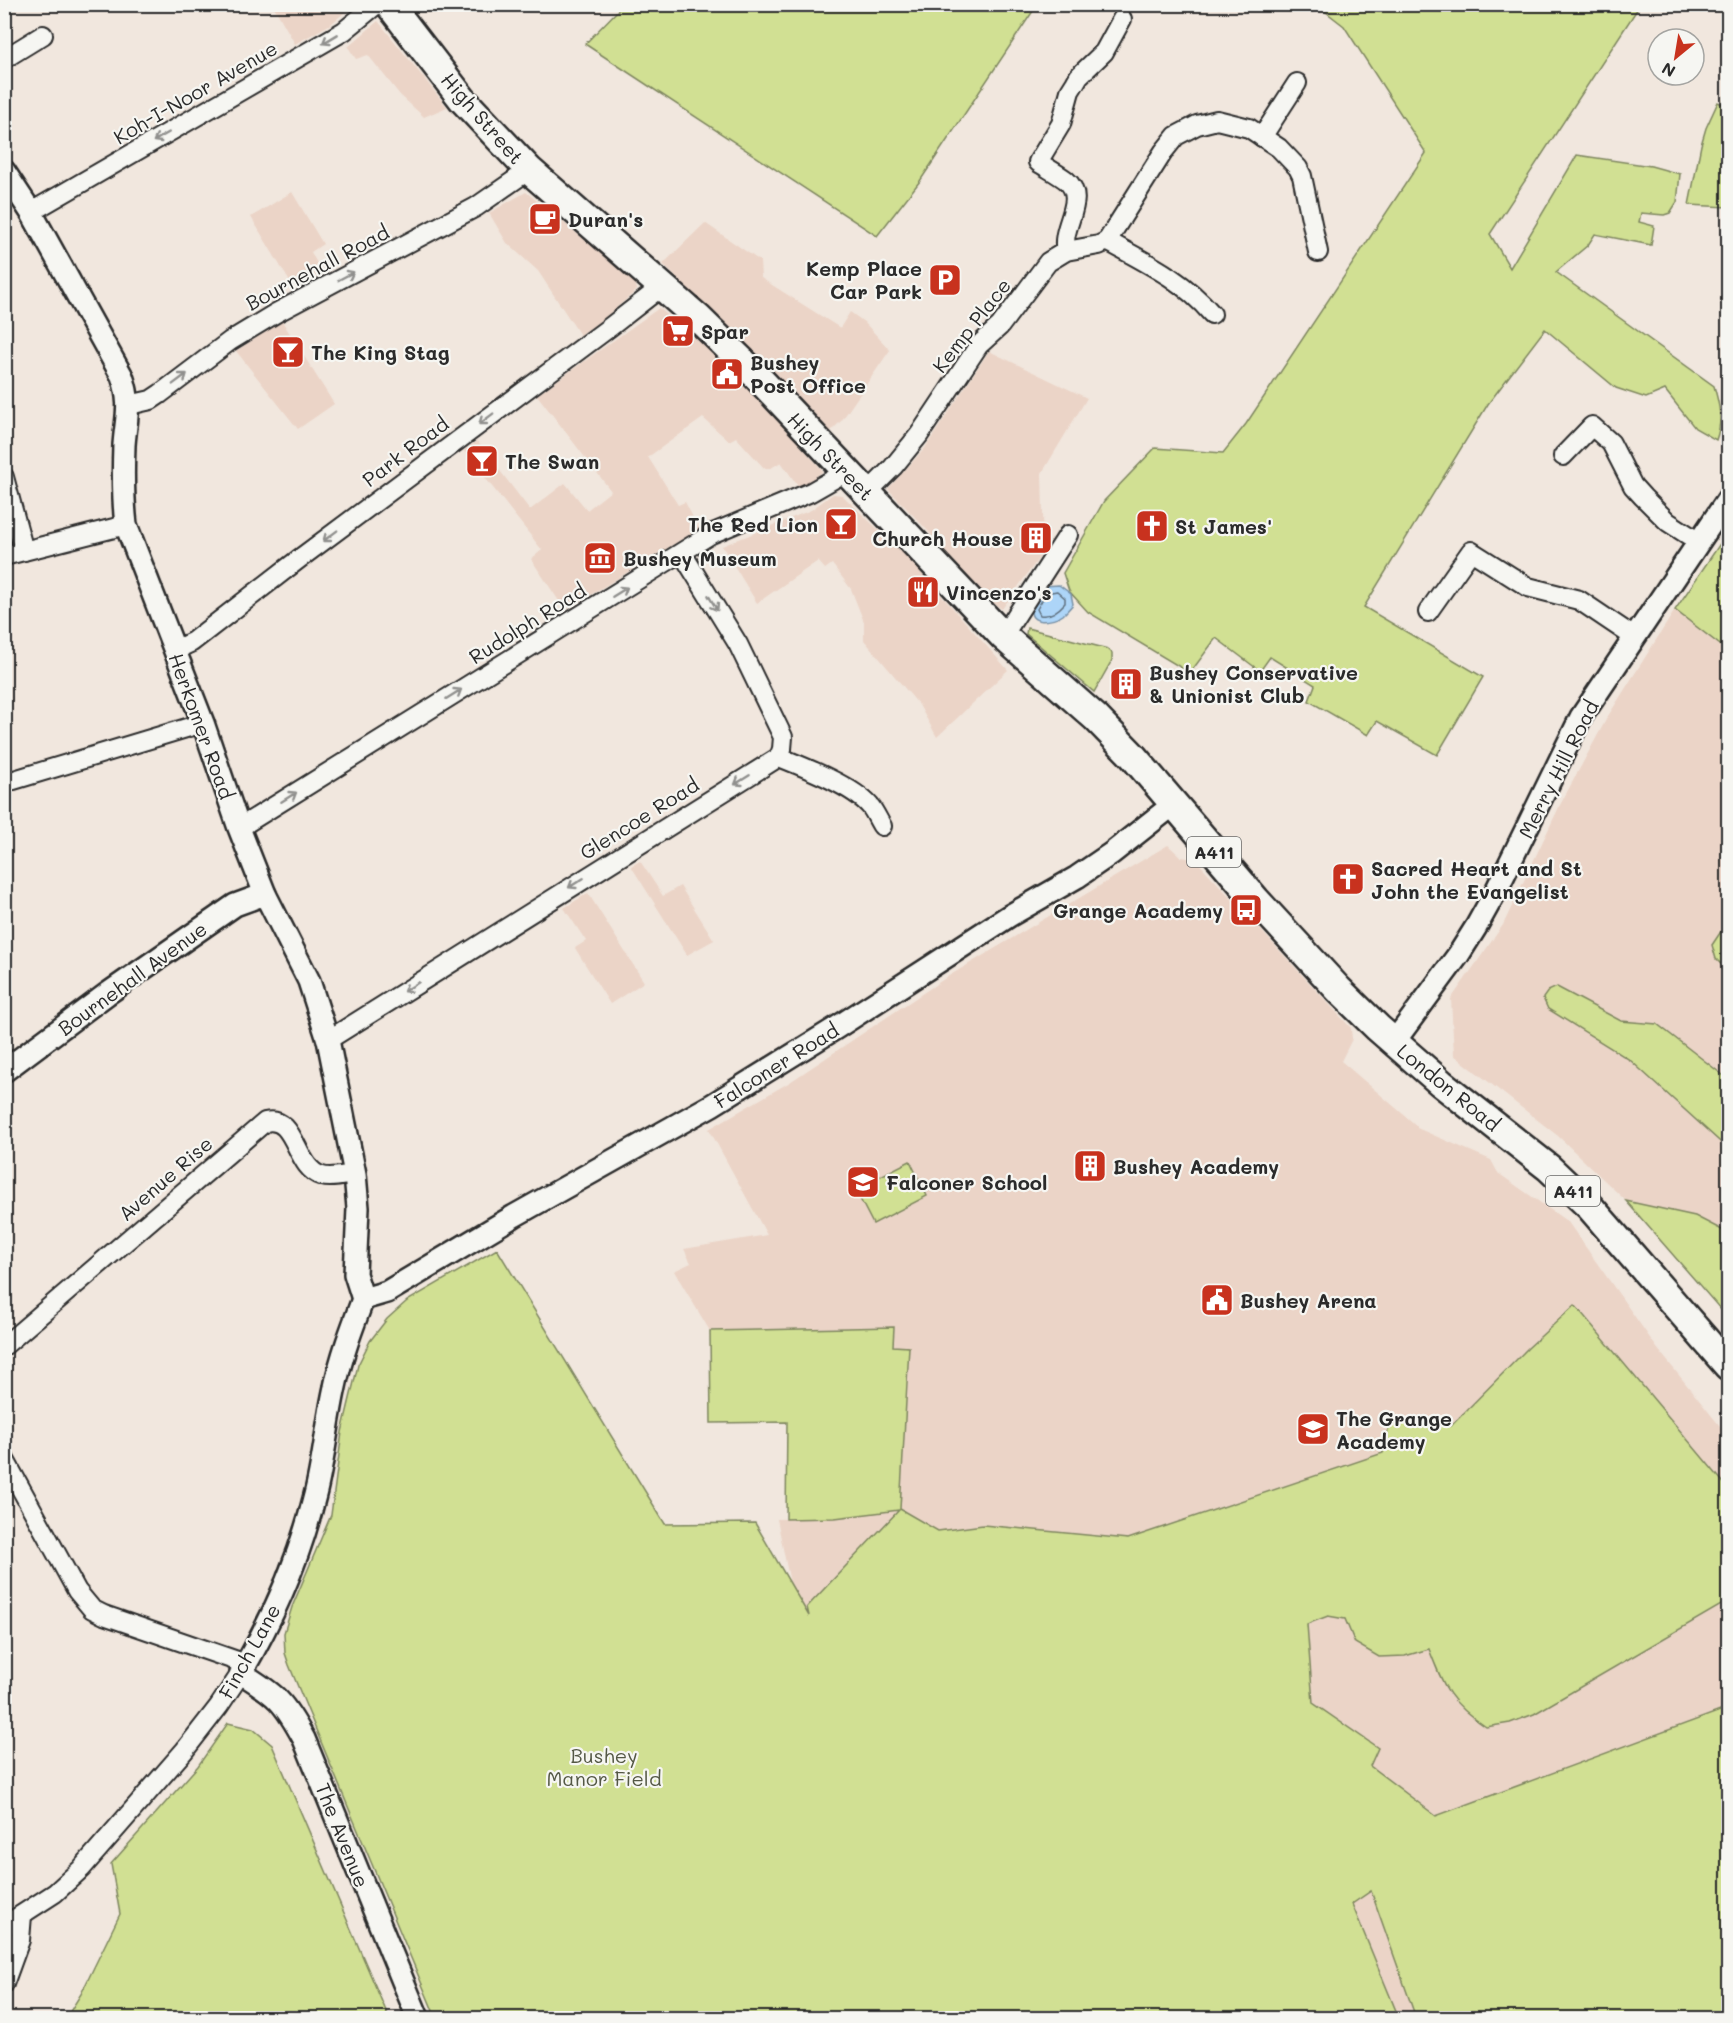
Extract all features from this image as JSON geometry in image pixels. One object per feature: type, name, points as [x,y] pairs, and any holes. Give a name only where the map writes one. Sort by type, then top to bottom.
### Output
[{"type":"main road","name":"High Street","points":[[390,4],[463,100],[529,170],[660,284],[747,366],[1003,636],[1096,718],[1132,754],[1174,804]]},
{"type":"main road","name":"London Road","points":[[1174,804],[1263,908],[1339,990],[1441,1083],[1549,1168],[1590,1207],[1728,1366]]},
{"type":"street","name":"Koh-I-Noor Avenue","points":[[31,212],[344,31],[377,4]]},
{"type":"street","points":[[1066,251],[1065,238],[1076,201],[1075,194],[1066,180],[1038,162],[1061,124],[1079,76],[1104,52],[1122,19]]},
{"type":"street","points":[[4,59],[43,36]]},
{"type":"street","points":[[1262,137],[1297,83]]},
{"type":"street","points":[[1212,314],[1196,295],[1179,282],[1107,241],[1164,151],[1176,136],[1184,131],[1217,120],[1249,128],[1291,158],[1302,176],[1318,252]]},
{"type":"street","name":"Bournehall Road","points":[[129,405],[160,394],[230,341],[276,312],[476,207],[529,170]]},
{"type":"street","name":"Herkomer Road","points":[[4,171],[31,212],[119,370],[126,387],[129,405],[124,445],[123,500],[126,525],[203,723],[239,828],[265,894],[309,981],[328,1040],[355,1174],[358,1209],[355,1274],[363,1299]]},
{"type":"street","name":"Kemp Place","points":[[867,493],[919,435],[979,345],[1000,326],[1048,262],[1066,251],[1099,245],[1107,241]]},
{"type":"street","name":"Park Road","points":[[175,650],[192,642],[610,327],[651,295],[660,284]]},
{"type":"street","points":[[1563,456],[1592,426],[1611,443],[1633,486],[1643,497],[1668,522],[1699,542]]},
{"type":"street","name":"Rudolph Road","points":[[239,828],[711,534],[811,492],[846,472]]},
{"type":"street","points":[[4,477],[24,551]]},
{"type":"street","name":"Merry Hill Road","points":[[1394,1042],[1459,954],[1476,927],[1581,717],[1728,499]]},
{"type":"street","points":[[4,556],[126,525]]},
{"type":"street","points":[[1003,636],[1068,535]]},
{"type":"street","points":[[1428,612],[1471,551],[1528,587],[1579,600],[1635,637]]},
{"type":"street","points":[[682,553],[738,644],[783,737],[779,756],[860,797],[870,807],[882,826]]},
{"type":"street","points":[[4,783],[203,723]]},
{"type":"street","name":"Glencoe Road","points":[[328,1040],[779,756]]},
{"type":"street","name":"Falconer Road","points":[[363,1299],[387,1292],[514,1216],[721,1099],[1009,916],[1077,877],[1112,853],[1174,804]]},
{"type":"street","name":"Bournehall Avenue","points":[[4,1071],[107,994],[235,904],[265,894]]},
{"type":"street","name":"Avenue Rise","points":[[4,1346],[265,1122],[272,1120],[283,1125],[302,1160],[314,1172],[332,1177],[355,1174]]},
{"type":"street","name":"Finch Lane","points":[[4,1926],[55,1893],[81,1869],[184,1751],[243,1668],[275,1607],[308,1522],[335,1384],[345,1347],[363,1299]]},
{"type":"street","points":[[4,1458],[77,1591],[93,1609],[243,1668]]},
{"type":"street","name":"The Avenue","points":[[243,1668],[285,1706],[304,1739],[418,2019]]},
{"type":"street","points":[[4,1984],[20,1940],[22,1915]]},
{"type":"shaded area","points":[[273,5],[353,5],[331,24],[295,44]]},
{"type":"shaded area","points":[[378,21],[447,107],[424,117],[400,95],[368,55],[356,59],[348,47]]},
{"type":"shaded area","points":[[292,192],[323,244],[311,252],[322,273],[293,287],[251,217]]},
{"type":"shaded area","points":[[526,192],[635,281],[637,290],[602,320],[580,335],[538,271],[507,243],[489,213]]},
{"type":"shaded area","points":[[705,223],[760,261],[761,278],[840,328],[850,312],[864,322],[890,350],[842,420],[830,432],[663,264]]},
{"type":"shaded area","points":[[659,308],[739,375],[823,471],[809,482],[798,486],[781,462],[771,468],[764,468],[736,437],[729,441],[703,418],[648,457],[678,505],[685,502],[699,529],[565,610],[531,559],[542,550],[464,451],[477,441],[530,510],[565,483],[587,510],[611,491],[537,395]]},
{"type":"shaded area","points":[[282,321],[334,404],[298,429],[236,351]]},
{"type":"shaded area","points":[[989,351],[1087,398],[1042,473],[1044,551],[1002,609],[975,590],[928,531],[888,489],[925,448]]},
{"type":"shaded area","points":[[833,494],[842,495],[907,557],[1008,670],[937,737],[919,705],[864,640],[864,622],[851,589],[832,564],[825,569],[818,561],[757,603],[722,546],[811,510]]},
{"type":"shaded area","points":[[1675,610],[1728,651],[1728,921],[1723,930],[1728,935],[1728,1309],[1722,1311],[1626,1201],[1558,1136],[1454,1055],[1451,999],[1503,925],[1560,805],[1608,716]]},
{"type":"shaded area","name":"The Grange Academy","points":[[1168,845],[1181,857],[1195,859],[1351,1028],[1352,1039],[1341,1061],[1417,1128],[1491,1160],[1498,1173],[1568,1222],[1657,1348],[1728,1436],[1728,2018],[1399,2018],[1352,1903],[820,1730],[777,1519],[835,1518],[893,1346],[894,1328],[711,1423],[710,1331],[674,1271],[691,1263],[684,1249],[767,1235],[709,1129],[790,1082],[947,977]]},
{"type":"shaded area","points":[[640,861],[663,896],[680,886],[714,940],[687,955],[631,866]]},
{"type":"shaded area","points":[[588,893],[644,982],[610,1004],[575,948],[586,941],[564,908]]},
{"type":"green space","points":[[623,5],[1037,5],[920,181],[877,236],[585,44]]},
{"type":"green space","points":[[1317,5],[1640,5],[1490,234],[1510,268],[1577,155],[1651,166],[1680,174],[1677,202],[1670,213],[1664,215],[1641,213],[1639,222],[1654,226],[1651,245],[1595,234],[1588,245],[1556,272],[1714,386],[1719,407],[1720,420],[1716,440],[1695,428],[1665,390],[1646,398],[1616,388],[1545,329],[1488,404],[1364,607],[1483,677],[1437,755],[1377,721],[1368,735],[1309,701],[1315,685],[1270,657],[1260,671],[1216,638],[1190,673],[1088,612],[1069,591],[1063,573],[1104,501],[1155,448],[1223,453],[1246,424],[1426,153],[1344,26]]},
{"type":"green space","points":[[1728,90],[1728,207],[1689,205],[1706,128],[1718,102],[1722,104]]},
{"type":"green space","points":[[1728,532],[1728,651],[1675,610]]},
{"type":"green space","points":[[1027,628],[1108,649],[1112,653],[1112,660],[1094,692],[1026,634]]},
{"type":"green space","points":[[1728,921],[1728,971],[1716,959],[1712,945]]},
{"type":"green space","points":[[1557,987],[1621,1021],[1657,1024],[1728,1079],[1728,1149],[1630,1060],[1548,1009],[1543,998],[1548,991]]},
{"type":"green space","points":[[910,1161],[927,1196],[873,1224],[855,1189]]},
{"type":"green space","points":[[1626,1201],[1695,1216],[1728,1233],[1728,1309],[1722,1311]]},
{"type":"green space","name":"Bushey Manor Field","points":[[497,1249],[665,1524],[755,1523],[809,1616],[807,1607],[899,1510],[835,1518],[786,1519],[787,1422],[711,1423],[710,1331],[894,1327],[893,1346],[909,1347],[900,1509],[938,1531],[983,1525],[1128,1539],[1383,1453],[1390,1420],[1451,1426],[1528,1348],[1575,1305],[1728,1488],[1728,1597],[1723,1604],[1534,1714],[1510,1723],[1486,1727],[1464,1710],[1450,1694],[1429,1649],[1405,1656],[1379,1657],[1355,1643],[1345,1619],[1328,1616],[1307,1624],[1313,1703],[1378,1748],[1370,1766],[1436,1816],[1728,1708],[1728,2018],[1416,2018],[1371,1891],[1352,1904],[1399,2018],[436,2018],[289,1665],[285,1653],[284,1633],[292,1607],[331,1515],[342,1432],[358,1365],[370,1341],[387,1319],[407,1301]]},
{"type":"green space","points":[[228,1723],[253,1729],[272,1745],[389,2018],[66,2018],[81,1994],[120,1914],[111,1864],[198,1766]]},
{"type":"water","points":[[1059,585],[1071,594],[1073,604],[1059,617],[1048,621],[1037,620],[1031,613],[1032,607],[1043,586]]},
{"type":"place","name":"Duran's","points":[[545,219]]},
{"type":"place","name":"Kemp Place Car Park","points":[[945,280]]},
{"type":"place","name":"Spar","points":[[678,331]]},
{"type":"place","name":"The King Stag","points":[[288,352]]},
{"type":"place","name":"Bushey Post Office","points":[[727,374]]},
{"type":"place","name":"The Swan","points":[[482,461]]},
{"type":"place","name":"The Red Lion","points":[[841,524]]},
{"type":"place","name":"St James'","points":[[1152,526]]},
{"type":"place","name":"Church House","points":[[1036,538]]},
{"type":"place","name":"Bushey Museum","points":[[600,558]]},
{"type":"place","name":"Vincenzo's","points":[[923,592]]},
{"type":"place","name":"Bushey Conservative & Unionist Club","points":[[1126,684]]},
{"type":"place","name":"Sacred Heart and St John the Evangelist","points":[[1348,879]]},
{"type":"place","name":"Grange Academy","points":[[1246,910]]},
{"type":"place","name":"Bushey Academy","points":[[1090,1166]]},
{"type":"place","name":"Falconer School","points":[[863,1182]]},
{"type":"place","name":"Bushey Arena","points":[[1217,1300]]},
{"type":"place","name":"The Grange Academy","points":[[1313,1429]]}]
